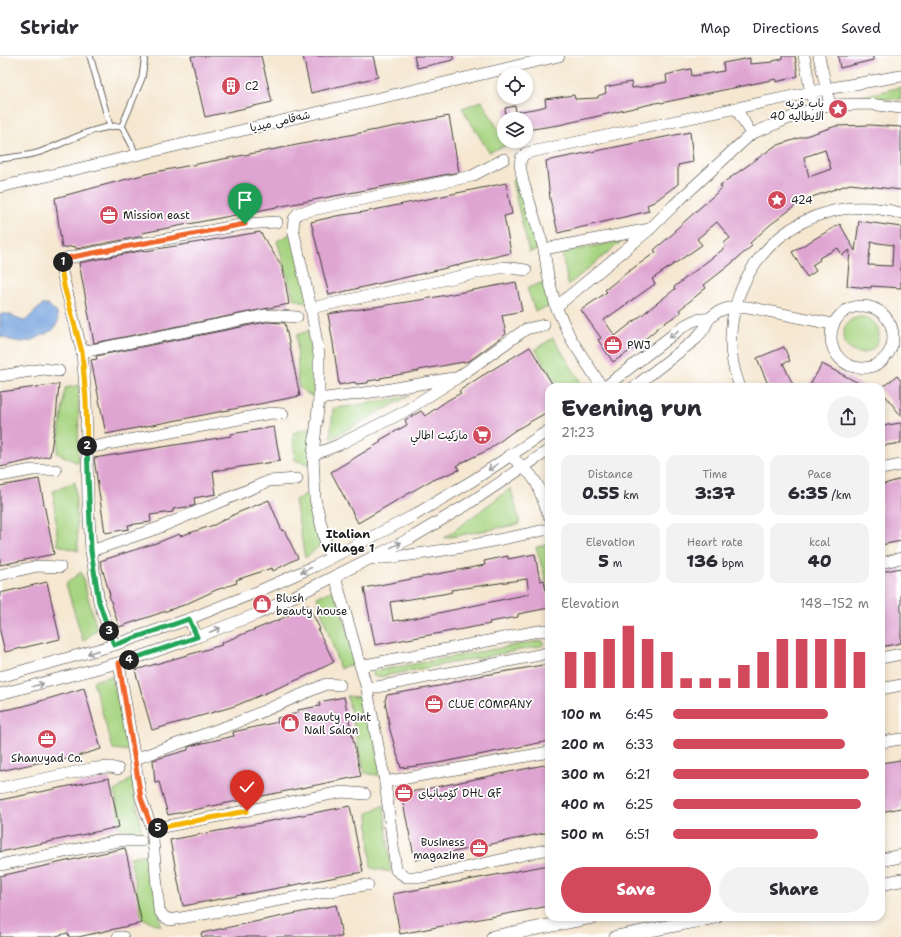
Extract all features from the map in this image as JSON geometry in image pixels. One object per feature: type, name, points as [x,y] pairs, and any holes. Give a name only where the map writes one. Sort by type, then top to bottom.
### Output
[{"type":"street","name":"شەقامی میدیا","points":[[0,187],[134,154],[559,56]]},
{"type":"street","points":[[804,56],[814,108]]},
{"type":"street","points":[[819,56],[830,105]]},
{"type":"street","points":[[599,383],[571,339],[556,306],[548,276],[544,249],[521,170],[521,158],[526,153],[811,92],[901,76]]},
{"type":"street","points":[[556,306],[650,229],[674,205],[752,134],[814,108],[830,105],[870,104],[901,108]]},
{"type":"street","points":[[736,108],[752,134]]},
{"type":"street","points":[[331,558],[327,549],[315,499],[313,455],[319,399],[319,355],[311,308],[293,229],[294,219],[298,213],[472,176],[504,159]]},
{"type":"street","points":[[739,383],[733,361],[731,343],[731,325],[735,306],[741,288],[754,264],[776,239],[810,218],[848,208],[868,207],[901,213]]},
{"type":"street","points":[[114,645],[99,602],[91,551],[86,400],[82,352],[61,268],[63,261],[67,258],[245,224],[277,222]]},
{"type":"street","points":[[544,249],[650,229]]},
{"type":"street","points":[[311,308],[504,267],[526,270]]},
{"type":"street","points":[[610,383],[684,326],[694,320],[708,319],[721,310],[735,306],[748,307],[832,324]]},
{"type":"street","points":[[856,306],[866,306],[876,309],[885,315],[891,324],[893,334],[892,344],[888,354],[881,361],[872,366],[862,368],[852,367],[842,362],[835,354],[831,345],[830,334],[832,324],[846,309],[856,306]]},
{"type":"street","points":[[82,352],[266,315],[296,317]]},
{"type":"street","points":[[639,383],[696,338],[703,330],[708,319]]},
{"type":"street","points":[[313,455],[338,445],[402,413],[457,378],[526,329],[544,325]]},
{"type":"street","points":[[0,376],[44,369],[59,370]]},
{"type":"street","points":[[319,399],[457,378]]},
{"type":"street","points":[[87,448],[271,413],[283,414]]},
{"type":"street","points":[[12,692],[3,676],[114,645],[189,619],[259,591],[331,558],[411,516],[472,481],[545,433]]},
{"type":"street","points":[[0,694],[119,663],[197,637],[257,614],[411,538],[468,504],[545,453]]},
{"type":"street","points":[[510,455],[531,475],[537,484],[545,505]]},
{"type":"street","points":[[885,468],[901,465]]},
{"type":"street","points":[[0,476],[32,470],[56,470]]},
{"type":"street","points":[[91,551],[158,528],[269,481],[297,479]]},
{"type":"street","points":[[366,560],[410,556],[463,547],[545,530]]},
{"type":"street","points":[[885,562],[901,558]]},
{"type":"street","points":[[0,575],[37,566],[60,567]]},
{"type":"street","points":[[335,576],[367,689],[385,782],[396,870],[406,876],[424,877],[545,850]]},
{"type":"street","points":[[189,619],[197,637]]},
{"type":"street","points":[[360,666],[545,630]]},
{"type":"street","points":[[367,689],[545,653]]},
{"type":"street","points":[[885,657],[901,654]]},
{"type":"street","points":[[119,663],[141,798],[152,829],[159,910],[163,916],[170,920],[368,885]]},
{"type":"street","points":[[134,759],[236,723],[326,684],[340,685]]},
{"type":"street","points":[[885,688],[901,685]]},
{"type":"street","points":[[885,741],[901,739]]},
{"type":"street","points":[[385,782],[545,753]]},
{"type":"street","points":[[0,788],[95,768],[111,767],[118,769]]},
{"type":"street","points":[[152,829],[342,792],[364,794]]},
{"type":"street","points":[[0,865],[118,841],[141,841]]},
{"type":"street","points":[[885,859],[901,856]]},
{"type":"street","points":[[885,883],[901,880]]},
{"type":"street","points":[[493,937],[573,921]]},
{"type":"street","points":[[616,937],[696,921]]},
{"type":"street","points":[[118,937],[123,937]]},
{"type":"lane","points":[[90,56],[110,126]]},
{"type":"lane","points":[[122,126],[142,78],[145,56]]},
{"type":"lane","points":[[0,158],[38,153],[93,130],[110,126],[122,126]]},
{"type":"lane","points":[[122,126],[132,145],[134,154]]},
{"type":"green space","points":[[901,87],[901,99],[855,98]]},
{"type":"green space","points":[[482,101],[497,127],[497,148],[499,148],[489,152],[462,108]]},
{"type":"green space","points":[[520,173],[542,249],[529,252],[512,181]]},
{"type":"green space","points":[[292,233],[313,304],[294,299],[277,241]]},
{"type":"green space","points":[[622,241],[568,285],[562,252]]},
{"type":"green space","points":[[544,282],[553,306],[535,311],[527,288]]},
{"type":"green space","points":[[865,317],[874,322],[878,328],[878,342],[874,348],[865,353],[857,353],[848,348],[844,342],[843,331],[848,322],[854,318]]},
{"type":"green space","points":[[314,329],[314,398],[298,387],[297,335]]},
{"type":"green space","points":[[553,338],[581,383],[556,383],[535,349]]},
{"type":"green space","points":[[79,385],[78,463],[57,453],[65,388]]},
{"type":"green space","points":[[409,396],[330,439],[333,409]]},
{"type":"green space","points":[[312,427],[310,465],[295,460],[293,433]]},
{"type":"green space","points":[[75,482],[78,551],[58,545],[53,491]]},
{"type":"green space","points":[[511,488],[520,524],[444,538]]},
{"type":"green space","points":[[312,491],[321,545],[305,558],[295,500]]},
{"type":"green space","points":[[545,545],[545,577],[536,547]]},
{"type":"green space","points":[[81,572],[97,630],[83,641],[66,584]]},
{"type":"green space","points":[[335,589],[358,667],[348,665],[340,669],[317,597]]},
{"type":"green space","points":[[543,641],[544,643],[542,646],[378,677],[373,676],[375,671]]},
{"type":"green space","points":[[111,676],[133,751],[113,749],[93,681]]},
{"type":"green space","points":[[365,689],[382,776],[365,773],[347,696],[357,697]]},
{"type":"green space","points":[[132,778],[142,832],[120,829],[115,791]]},
{"type":"green space","points":[[384,805],[391,872],[371,868],[368,813]]},
{"type":"green space","points":[[153,853],[161,926],[142,918],[130,857]]},
{"type":"water","points":[[42,305],[49,305],[57,313],[58,322],[53,330],[31,341],[21,342],[0,336],[0,315],[9,314],[25,321]]},
{"type":"building","name":"C2","points":[[191,56],[261,56],[272,102],[205,117]]},
{"type":"building","points":[[303,56],[373,56],[378,77],[311,93]]},
{"type":"building","points":[[414,56],[453,56],[453,60],[417,68]]},
{"type":"building","points":[[782,56],[795,56],[798,76],[776,82],[776,79],[660,102],[559,125],[533,129],[533,112],[516,112],[546,106],[545,99],[574,95],[575,99],[598,98],[598,96],[606,93],[605,87],[631,82],[632,88],[667,82],[666,75],[691,69],[692,76],[724,71],[723,63],[750,58],[750,64],[773,62],[782,59]]},
{"type":"building","points":[[838,56],[873,56],[873,60],[840,68]]},
{"type":"building","points":[[515,106],[516,112],[505,112],[505,108]]},
{"type":"building","points":[[449,116],[459,172],[142,233],[143,236],[76,249],[75,246],[62,248],[55,198],[150,173]]},
{"type":"building","points":[[870,125],[901,127],[901,190],[850,184],[803,200],[770,225],[750,243],[752,246],[704,285],[706,288],[679,310],[681,312],[659,327],[636,347],[613,362],[598,340],[601,338],[581,310],[607,292],[605,290],[656,252],[654,250],[722,188],[720,185],[775,146],[836,126]],"holes":[[[825,150],[831,169],[809,177],[804,157]],[[717,222],[730,238],[724,243],[726,247],[674,287],[675,289],[615,336],[604,320],[655,284],[652,279],[702,245],[697,239]]]},
{"type":"building","points":[[690,132],[693,162],[678,165],[678,184],[654,202],[647,205],[649,211],[558,233],[550,199],[546,161]]},
{"type":"building","points":[[506,183],[512,214],[504,216],[511,253],[329,295],[311,222]]},
{"type":"building","points":[[859,221],[901,227],[901,288],[847,286],[850,250],[842,255],[838,248],[819,258],[820,260],[812,265],[816,271],[807,277],[792,252],[840,224],[855,251]],"holes":[[[871,242],[893,245],[892,266],[868,265]]]},
{"type":"building","points":[[260,232],[283,268],[289,304],[94,343],[79,263],[145,250]]},
{"type":"building","points":[[516,282],[522,311],[502,315],[506,334],[469,361],[380,378],[381,379],[368,381],[368,383],[356,384],[355,382],[339,385],[328,314],[420,300]]},
{"type":"building","points":[[266,322],[285,323],[300,396],[106,434],[91,360],[97,359],[96,356]]},
{"type":"building","points":[[530,347],[552,383],[545,383],[545,413],[514,431],[488,450],[457,465],[459,470],[430,481],[358,523],[331,472],[381,442],[380,440],[407,425],[405,420],[421,411],[425,416],[461,393],[459,391]]},
{"type":"building","points":[[784,347],[790,361],[783,363],[792,383],[767,383],[757,358]]},
{"type":"building","points":[[822,364],[858,383],[811,383]]},
{"type":"building","points":[[897,376],[901,381],[901,416],[885,395],[885,385]]},
{"type":"building","points":[[59,384],[56,418],[50,456],[0,467],[0,392]]},
{"type":"building","points":[[901,423],[901,443],[885,445],[885,425]]},
{"type":"building","points":[[274,427],[280,461],[213,471],[216,494],[194,498],[195,505],[193,506],[173,509],[173,512],[150,515],[151,522],[128,525],[129,529],[105,533],[94,458],[231,436],[231,434]]},
{"type":"building","points":[[39,479],[54,554],[0,565],[0,486]]},
{"type":"building","points":[[901,479],[901,541],[885,544],[885,484]]},
{"type":"building","points":[[269,500],[282,531],[284,530],[298,558],[273,571],[272,568],[236,580],[237,583],[216,590],[184,605],[119,627],[100,561],[179,534],[180,536],[214,525],[237,513]]},
{"type":"building","points":[[535,554],[540,581],[544,580],[545,609],[518,614],[518,617],[489,622],[490,624],[375,645],[364,588],[485,565],[484,561],[508,556],[508,559]],"holes":[[[527,579],[529,594],[400,621],[393,621],[390,602],[443,594],[452,592],[451,590]]]},
{"type":"building","points":[[901,568],[901,643],[885,646],[885,571]]},
{"type":"building","points":[[47,582],[60,639],[5,652],[0,631],[0,593]]},
{"type":"building","points":[[308,605],[320,629],[318,630],[334,662],[304,677],[235,706],[152,730],[135,670],[222,645],[221,643],[281,619]]},
{"type":"building","points":[[545,665],[545,742],[438,763],[401,768],[390,730],[385,700],[387,695],[439,686],[473,677]]},
{"type":"building","points":[[84,688],[101,749],[67,759],[37,763],[0,771],[0,711],[24,706]]},
{"type":"building","points":[[344,697],[361,776],[168,815],[159,782],[155,783],[153,760],[188,750],[188,747],[194,745],[234,736],[233,732],[278,722],[277,718],[298,713],[298,710],[320,706],[319,702]]},
{"type":"building","points":[[901,760],[901,808],[885,811],[885,762]]},
{"type":"building","points":[[545,765],[545,833],[415,860],[401,794]]},
{"type":"building","points":[[109,778],[119,827],[0,852],[0,800]]},
{"type":"building","points":[[350,806],[363,872],[183,906],[170,840]]},
{"type":"building","points":[[125,848],[142,923],[78,937],[69,937],[68,933],[52,937],[0,937],[0,876]]},
{"type":"building","points":[[545,866],[545,907],[400,934],[393,894]]},
{"type":"building","points":[[336,905],[342,937],[202,937],[201,933]]},
{"type":"place","name":"C2","points":[[231,86]]},
{"type":"place","name":"باب قريه الايطاليه 40","points":[[838,109]]},
{"type":"place","name":"424","points":[[777,200]]},
{"type":"place","name":"Mission east","points":[[109,215]]},
{"type":"place","name":"PWJ","points":[[613,345]]},
{"type":"place","name":"ماركيت اطالي","points":[[482,435]]},
{"type":"place","name":"Blush beauty house","points":[[262,604]]},
{"type":"place","name":"CLUE COMPANY","points":[[434,704]]},
{"type":"place","name":"Beauty Point Nail Salon","points":[[290,723]]},
{"type":"place","name":"Shanuyad Co.","points":[[47,739]]},
{"type":"place","name":"کۆمپانیای DHL GF","points":[[404,793]]},
{"type":"place","name":"Business magazine","points":[[479,848]]},
{"type":"district","name":"Italian Village 1","points":[[348,541]]},
{"type":"route","points":[[245,224],[67,258],[63,261],[61,268],[64,286],[82,352],[86,400],[88,500],[91,551],[99,602],[114,645],[189,619],[197,637],[119,663],[141,798],[152,829],[247,811]]}]
